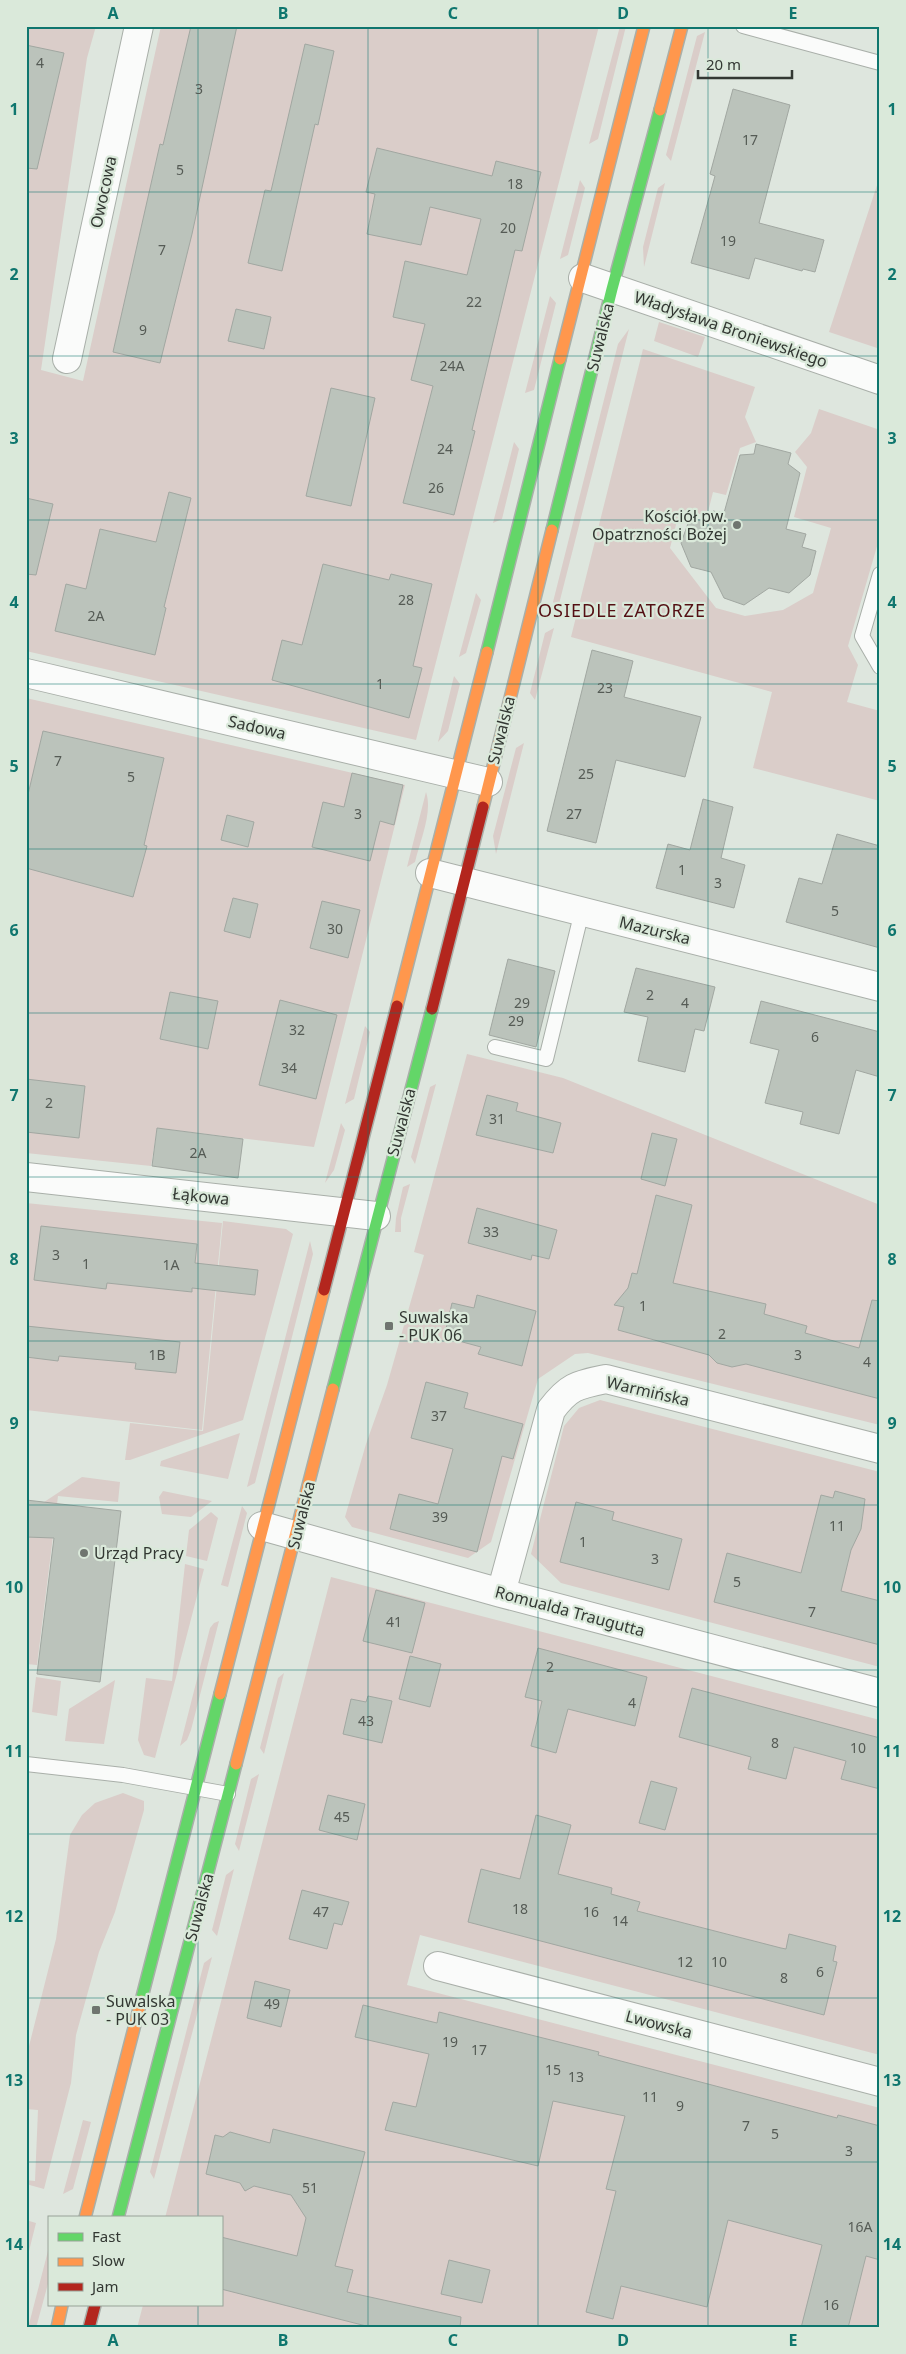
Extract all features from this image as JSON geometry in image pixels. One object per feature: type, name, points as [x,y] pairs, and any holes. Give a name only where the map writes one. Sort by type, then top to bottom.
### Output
[{"type":"street","name":"Owocowa","points":[[67,359],[139,26]]},
{"type":"street","name":"Suwalska","points":[[86,2216],[583,278],[644,26]]},
{"type":"street","name":"Suwalska","points":[[119,2216],[296,1536],[376,1216],[464,881],[612,289],[682,26]]},
{"type":"street","name":"Władysława Broniewskiego","points":[[583,278],[880,380]]},
{"type":"street","name":"Sadowa","points":[[26,673],[488,782]]},
{"type":"street","name":"Mazurska","points":[[430,873],[880,987]]},
{"type":"street","name":"Łąkowa","points":[[26,1177],[376,1216]]},
{"type":"street","name":"Warmińska","points":[[501,1593],[551,1410],[564,1393],[581,1384],[606,1379],[880,1449]]},
{"type":"street","name":"Romualda Traugutta","points":[[262,1526],[501,1593],[880,1693]]},
{"type":"street","name":"Lwowska","points":[[438,1966],[880,2082]]},
{"type":"street","points":[[56,2328],[62,2306]]},
{"type":"street","points":[[89,2328],[95,2306]]},
{"type":"lane","points":[[743,26],[880,63]]},
{"type":"lane","points":[[880,574],[862,636],[880,667]]},
{"type":"lane","points":[[495,1047],[546,1059],[582,911]]},
{"type":"lane","points":[[26,1764],[123,1775],[228,1794]]},
{"type":"shaded area","points":[[26,26],[96,26],[87,58],[41,370],[83,381],[161,26],[599,26],[416,740],[26,651]]},
{"type":"shaded area","points":[[620,26],[626,26],[598,139],[589,144]]},
{"type":"shaded area","points":[[705,32],[671,161],[666,155],[697,36]]},
{"type":"shaded area","points":[[880,176],[880,349],[829,332]]},
{"type":"shaded area","points":[[580,180],[585,188],[568,255],[560,259]]},
{"type":"shaded area","points":[[665,183],[644,267],[643,247],[658,188]]},
{"type":"shaded area","points":[[550,296],[556,303],[534,390],[525,393]]},
{"type":"shaded area","points":[[659,322],[705,337],[698,357],[654,341]]},
{"type":"shaded area","points":[[629,329],[558,608],[553,602],[618,344]]},
{"type":"shaded area","points":[[643,349],[755,387],[745,417],[756,442],[740,448],[726,495],[713,492],[707,516],[680,509],[670,548],[716,608],[745,616],[783,610],[813,593],[831,528],[794,517],[807,467],[795,452],[811,433],[819,409],[880,430],[880,536],[848,646],[858,665],[847,702],[880,711],[880,801],[753,768],[772,692],[571,637]]},
{"type":"shaded area","points":[[514,442],[519,449],[502,519],[493,523]]},
{"type":"shaded area","points":[[476,593],[481,600],[466,653],[459,657]]},
{"type":"shaded area","points":[[554,628],[535,700],[530,693],[545,633]]},
{"type":"shaded area","points":[[454,676],[460,684],[448,731],[438,742]]},
{"type":"shaded area","points":[[26,698],[405,785],[314,1147],[157,1128],[151,1166],[26,1153]]},
{"type":"shaded area","points":[[524,743],[496,854],[493,836],[516,748]]},
{"type":"shaded area","points":[[426,792],[428,808],[425,827],[415,862],[407,867]]},
{"type":"shaded area","points":[[365,1026],[370,1032],[354,1099],[345,1104]]},
{"type":"shaded area","points":[[467,1054],[563,1078],[880,1205],[880,1425],[588,1353],[575,1354],[538,1379],[491,1542],[468,1558],[352,1527],[345,1517],[366,1444],[387,1385],[424,1255],[414,1252]]},
{"type":"shaded area","points":[[436,1084],[415,1164],[411,1157],[430,1087]]},
{"type":"shaded area","points":[[341,1123],[345,1130],[334,1170],[325,1183]]},
{"type":"shaded area","points":[[410,1184],[401,1218],[401,1232],[395,1232],[403,1187]]},
{"type":"shaded area","points":[[26,1203],[222,1223],[202,1430],[26,1410]]},
{"type":"shaded area","points":[[223,1221],[286,1229],[293,1234],[243,1420],[130,1460],[125,1460],[130,1423],[203,1431]]},
{"type":"shaded area","points":[[310,1241],[313,1254],[255,1483],[247,1487]]},
{"type":"shaded area","points":[[600,1400],[880,1472],[880,1667],[561,1583],[531,1554],[564,1426],[579,1408]]},
{"type":"shaded area","points":[[240,1433],[228,1479],[160,1466],[161,1461]]},
{"type":"shaded area","points":[[82,1477],[120,1482],[118,1502],[58,1496],[37,1665],[26,1664],[26,1514]]},
{"type":"shaded area","points":[[163,1491],[212,1501],[191,1517],[162,1514],[159,1497]]},
{"type":"shaded area","points":[[242,1506],[247,1513],[228,1587],[221,1585]]},
{"type":"shaded area","points":[[211,1512],[218,1518],[207,1561],[186,1556],[189,1530]]},
{"type":"shaded area","points":[[185,1564],[204,1569],[155,1758],[144,1755],[138,1740],[146,1678],[172,1681]]},
{"type":"shaded area","points":[[331,1577],[880,1720],[880,2055],[420,1935],[407,1985],[880,2108],[880,2328],[137,2328],[143,2306],[222,2306],[222,2216],[166,2216]]},
{"type":"shaded area","points":[[219,1621],[191,1730],[187,1740],[180,1746],[210,1628]]},
{"type":"shaded area","points":[[284,1673],[264,1754],[260,1748],[278,1678]]},
{"type":"shaded area","points":[[36,1677],[61,1681],[57,1716],[32,1712]]},
{"type":"shaded area","points":[[115,1680],[104,1744],[65,1741],[69,1709]]},
{"type":"shaded area","points":[[259,1774],[239,1851],[235,1844],[251,1779]]},
{"type":"shaded area","points":[[123,1793],[144,1801],[144,1810],[115,1912],[99,1952],[76,2035],[71,2083],[44,2189],[26,2184],[26,2180],[35,2181],[38,2110],[26,2109],[26,2058],[56,1939],[70,1835],[82,1815],[95,1803]]},
{"type":"shaded area","points":[[234,1869],[217,1936],[212,1930],[226,1875]]},
{"type":"shaded area","points":[[212,1957],[154,2179],[150,2172],[204,1963]]},
{"type":"shaded area","points":[[83,2120],[91,2122],[73,2189],[63,2194]]},
{"type":"shaded area","points":[[26,2220],[36,2223],[26,2263]]},
{"type":"shaded area","points":[[48,2251],[48,2284],[36,2328],[28,2328]]},
{"type":"building","points":[[191,26],[237,26],[192,234],[160,363],[113,352],[160,144],[163,145]]},
{"type":"building","points":[[305,44],[334,51],[318,125],[315,124],[282,271],[248,263],[265,190],[271,191]]},
{"type":"building","points":[[26,45],[64,53],[37,169],[26,168]]},
{"type":"building","points":[[733,89],[790,105],[759,223],[824,240],[815,272],[803,269],[802,271],[755,258],[749,279],[691,263],[715,176],[710,174]]},
{"type":"building","points":[[377,148],[492,176],[496,161],[541,172],[522,251],[515,250],[472,430],[475,431],[454,515],[403,503],[433,386],[411,380],[425,324],[393,317],[405,261],[467,275],[481,219],[430,207],[421,245],[367,234],[375,194],[366,192]]},
{"type":"building","points":[[236,309],[271,317],[264,349],[228,341]]},
{"type":"building","points":[[331,388],[375,398],[351,506],[306,496]]},
{"type":"building","name":"Kościół pw. Opatrzności Bożej","points":[[756,444],[791,453],[788,464],[800,473],[786,529],[806,534],[802,547],[816,551],[810,575],[789,593],[769,588],[744,605],[724,598],[711,572],[691,567],[681,543],[690,518],[710,522],[713,511],[724,513],[740,455],[754,454]]},
{"type":"building","points":[[169,492],[191,498],[164,607],[166,608],[155,655],[55,631],[66,584],[86,589],[100,529],[156,542]]},
{"type":"building","points":[[26,498],[53,504],[36,575],[26,574]]},
{"type":"building","points":[[323,564],[389,580],[391,574],[432,584],[413,666],[422,668],[409,718],[272,680],[282,640],[302,645]]},
{"type":"building","points":[[592,650],[633,661],[624,697],[701,717],[685,777],[616,760],[596,843],[547,831]]},
{"type":"building","points":[[43,731],[164,758],[144,845],[147,846],[133,897],[26,868],[26,803]]},
{"type":"building","points":[[352,773],[403,785],[394,825],[380,821],[370,861],[312,847],[323,802],[344,807]]},
{"type":"building","points":[[703,799],[733,807],[721,858],[745,865],[734,908],[656,888],[668,844],[690,850]]},
{"type":"building","points":[[227,815],[254,822],[248,847],[221,840]]},
{"type":"building","points":[[837,834],[880,846],[880,948],[786,922],[799,878],[822,884]]},
{"type":"building","points":[[233,898],[258,904],[250,938],[224,931]]},
{"type":"building","points":[[322,901],[360,910],[348,958],[310,948]]},
{"type":"building","points":[[508,959],[555,971],[536,1047],[489,1035]]},
{"type":"building","points":[[636,968],[715,987],[704,1031],[695,1029],[685,1072],[638,1061],[648,1017],[624,1012]]},
{"type":"building","points":[[170,992],[218,1001],[208,1049],[160,1039]]},
{"type":"building","points":[[280,1000],[337,1015],[316,1099],[259,1085]]},
{"type":"building","points":[[761,1001],[880,1032],[880,1077],[856,1070],[839,1134],[800,1124],[803,1112],[765,1103],[779,1050],[750,1043]]},
{"type":"building","points":[[26,1079],[85,1086],[79,1138],[26,1132]]},
{"type":"building","points":[[487,1095],[518,1103],[516,1111],[561,1123],[553,1153],[476,1135]]},
{"type":"building","points":[[157,1128],[243,1139],[238,1178],[152,1166]]},
{"type":"building","points":[[652,1133],[677,1139],[665,1186],[641,1179]]},
{"type":"building","points":[[656,1195],[692,1205],[673,1283],[766,1304],[764,1314],[807,1326],[805,1333],[859,1348],[872,1300],[880,1301],[880,1399],[746,1364],[732,1367],[717,1363],[709,1355],[618,1330],[624,1307],[614,1305],[628,1288],[632,1273],[637,1274]]},
{"type":"building","points":[[477,1208],[557,1230],[549,1259],[532,1255],[531,1260],[468,1243]]},
{"type":"building","points":[[41,1226],[197,1244],[195,1263],[258,1270],[255,1295],[192,1288],[192,1292],[107,1283],[106,1289],[34,1280]]},
{"type":"building","points":[[477,1295],[536,1311],[522,1366],[478,1354],[481,1347],[444,1337],[452,1303],[474,1308]]},
{"type":"building","points":[[26,1326],[180,1342],[176,1373],[135,1369],[136,1363],[59,1356],[58,1361],[26,1357]]},
{"type":"building","points":[[426,1382],[468,1393],[464,1408],[523,1424],[513,1459],[502,1456],[477,1552],[390,1529],[399,1494],[438,1504],[453,1449],[411,1438]]},
{"type":"building","points":[[835,1491],[865,1499],[861,1529],[851,1550],[841,1591],[880,1601],[880,1645],[714,1602],[727,1553],[801,1573],[821,1495],[833,1498]]},
{"type":"building","name":"Urząd Pracy","points":[[26,1500],[121,1511],[100,1682],[37,1674],[54,1538],[26,1537]]},
{"type":"building","points":[[576,1502],[614,1512],[612,1520],[682,1539],[669,1590],[560,1562]]},
{"type":"building","points":[[376,1590],[425,1603],[412,1653],[363,1641]]},
{"type":"building","points":[[538,1648],[647,1677],[635,1726],[568,1709],[556,1753],[531,1746],[542,1701],[525,1697]]},
{"type":"building","points":[[410,1656],[441,1664],[430,1707],[399,1699]]},
{"type":"building","points":[[692,1688],[880,1738],[880,1789],[841,1779],[846,1761],[794,1747],[786,1779],[748,1769],[751,1757],[679,1737]]},
{"type":"building","points":[[368,1696],[392,1701],[382,1743],[343,1734],[351,1699],[366,1702]]},
{"type":"building","points":[[651,1781],[677,1788],[665,1830],[639,1823]]},
{"type":"building","points":[[328,1795],[365,1804],[357,1840],[319,1830]]},
{"type":"building","points":[[536,1815],[571,1825],[558,1874],[612,1888],[611,1894],[640,1902],[637,1911],[786,1949],[789,1934],[836,1946],[833,1961],[837,1962],[824,2015],[468,1922],[481,1869],[520,1879]]},
{"type":"building","points":[[302,1890],[349,1902],[342,1925],[334,1923],[327,1949],[289,1939]]},
{"type":"building","points":[[255,1981],[290,1990],[281,2027],[247,2018]]},
{"type":"building","points":[[363,2005],[437,2023],[439,2012],[599,2052],[598,2055],[837,2118],[838,2115],[880,2126],[880,2260],[866,2256],[848,2328],[801,2328],[822,2245],[728,2220],[707,2307],[621,2286],[613,2319],[586,2312],[616,2191],[606,2189],[625,2116],[553,2101],[538,2166],[385,2130],[393,2102],[416,2107],[429,2054],[355,2037]]},
{"type":"building","points":[[273,2129],[365,2152],[335,2266],[353,2270],[347,2292],[461,2317],[460,2328],[374,2328],[222,2289],[222,2237],[297,2256],[306,2218],[291,2195],[254,2186],[245,2191],[240,2183],[206,2174],[215,2135],[223,2137],[230,2132],[270,2143]]},
{"type":"building","points":[[449,2260],[490,2270],[482,2303],[441,2294]]},
{"type":"traffic: fast","points":[[552,530],[612,289],[660,110]]},
{"type":"traffic: fast","points":[[487,652],[560,359]]},
{"type":"traffic: fast","points":[[333,1389],[432,1009]]},
{"type":"traffic: fast","points":[[141,2001],[220,1694]]},
{"type":"traffic: fast","points":[[119,2216],[236,1764]]},
{"type":"traffic: slow","points":[[560,359],[644,26]]},
{"type":"traffic: slow","points":[[660,110],[682,26]]},
{"type":"traffic: slow","points":[[483,807],[552,530]]},
{"type":"traffic: slow","points":[[397,1006],[487,652]]},
{"type":"traffic: slow","points":[[220,1694],[324,1290]]},
{"type":"traffic: slow","points":[[236,1764],[333,1389]]},
{"type":"traffic: slow","points":[[86,2216],[141,2001]]},
{"type":"traffic: slow","points":[[57,2328],[62,2306]]},
{"type":"traffic: jam","points":[[432,1009],[483,807]]},
{"type":"traffic: jam","points":[[324,1290],[397,1006]]},
{"type":"traffic: jam","points":[[89,2328],[95,2306]]},
{"type":"place","name":"Kościół pw. Opatrzności Bożej","points":[[737,525]]},
{"type":"place","name":"Suwalska - PUK 06","points":[[389,1326]]},
{"type":"place","name":"Urząd Pracy","points":[[84,1553]]},
{"type":"place","name":"Suwalska - PUK 03","points":[[96,2010]]},
{"type":"district","name":"OSIEDLE ZATORZE","points":[[622,611]]}]
